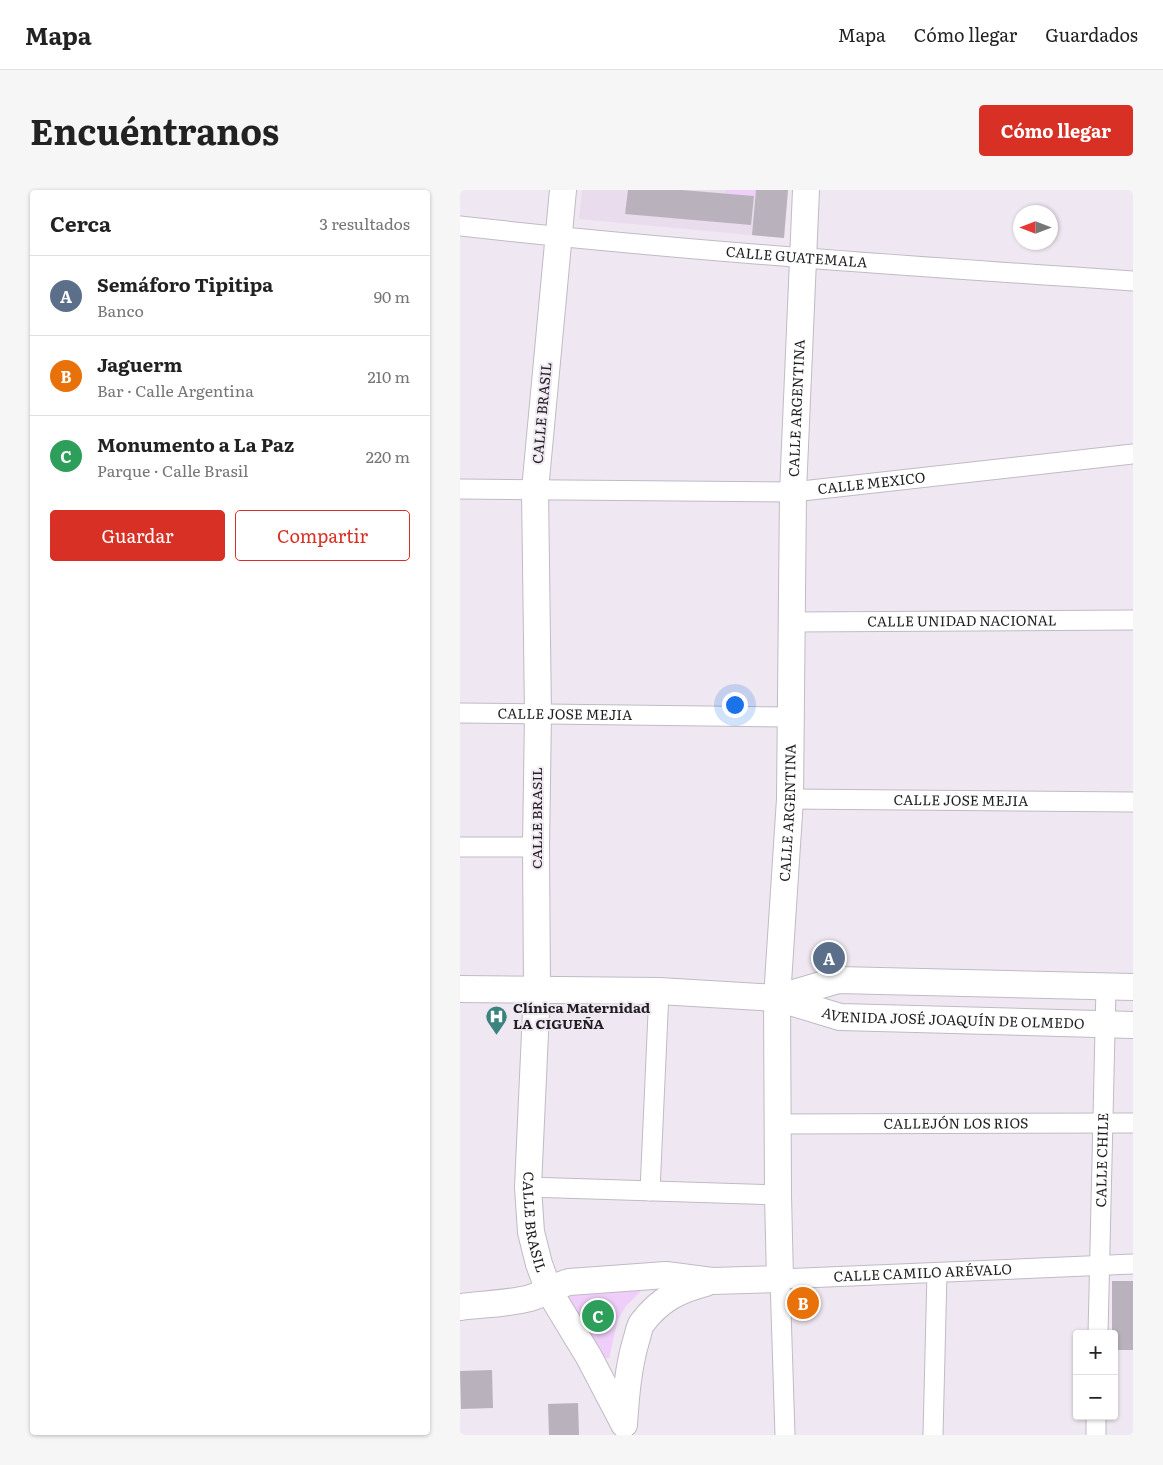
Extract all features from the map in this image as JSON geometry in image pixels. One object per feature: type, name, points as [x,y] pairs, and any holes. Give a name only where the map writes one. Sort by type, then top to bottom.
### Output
[{"type":"main road","name":"CALLE BRASIL","points":[[563,190],[535,490],[538,714],[536,847],[537,990],[528,1188],[531,1232],[539,1264],[550,1291],[589,1357],[624,1430]]},
{"type":"main road","name":"CALLE ARGENTINA","points":[[780,1279],[778,998],[790,798],[792,492],[806,190]]},
{"type":"main road","name":"AVENIDA JOSÉ JOAQUÍN DE OLMEDO","points":[[778,998],[838,980],[1133,987]]},
{"type":"main road","name":"AVENIDA JOSÉ JOAQUÍN DE OLMEDO","points":[[460,989],[659,991],[778,998],[840,1017],[1133,1025]]},
{"type":"main road","name":"CALLE CAMILO ARÉVALO","points":[[460,1307],[516,1301],[550,1291],[569,1282],[666,1275],[712,1281],[780,1279]]},
{"type":"main road","name":"CALLE CAMILO ARÉVALO","points":[[624,1430],[627,1381],[641,1324],[671,1296],[683,1289],[712,1281]]},
{"type":"street","name":"CALLE GUATEMALA","points":[[460,226],[558,237],[802,259],[1133,282]]},
{"type":"street","name":"CALLE MEXICO","points":[[460,489],[792,492],[1133,454]]},
{"type":"street","name":"CALLE UNIDAD NACIONAL","points":[[792,622],[1133,620]]},
{"type":"street","name":"CALLE JOSE MEJIA","points":[[460,713],[791,717]]},
{"type":"street","name":"CALLE JOSE MEJIA","points":[[790,798],[1133,802]]},
{"type":"street","points":[[460,847],[536,847]]},
{"type":"street","name":"CALLE CHILE","points":[[1098,1330],[1098,1265],[1106,987]]},
{"type":"street","points":[[650,1191],[659,991]]},
{"type":"street","name":"CALLEJÓN LOS RIOS","points":[[778,1124],[1133,1123]]},
{"type":"street","points":[[528,1188],[778,1195]]},
{"type":"street","name":"CALLE CAMILO ARÉVALO","points":[[780,1279],[1133,1264]]},
{"type":"street","points":[[933,1435],[937,1273]]},
{"type":"street","name":"CALLE ARGENTINA","points":[[780,1279],[785,1435]]},
{"type":"street","points":[[1096,1420],[1096,1435]]},
{"type":"shaded area","points":[[582,190],[788,190],[784,238],[579,219]]},
{"type":"shaded area","points":[[726,190],[757,190],[757,196],[726,193]]},
{"type":"shaded area","points":[[561,1286],[644,1288],[626,1306],[618,1319],[609,1358],[604,1358]]},
{"type":"building","points":[[628,190],[682,190],[754,196],[751,225],[625,214]]},
{"type":"building","points":[[756,190],[788,190],[784,238],[752,235]]},
{"type":"building","points":[[1112,1281],[1133,1281],[1133,1350],[1118,1350],[1118,1330],[1112,1330]]},
{"type":"building","points":[[492,1370],[493,1408],[461,1409],[460,1371]]},
{"type":"building","points":[[578,1403],[579,1435],[549,1435],[548,1404]]},
{"type":"place","name":"Semáforo Tipitipa","points":[[829,958]]},
{"type":"place","name":"Clínica Maternidad LA CIGUEÑA","points":[[497,1035]]},
{"type":"place","name":"Jaguerm","points":[[803,1303]]},
{"type":"place","name":"Monumento a La Paz","points":[[598,1316]]}]
